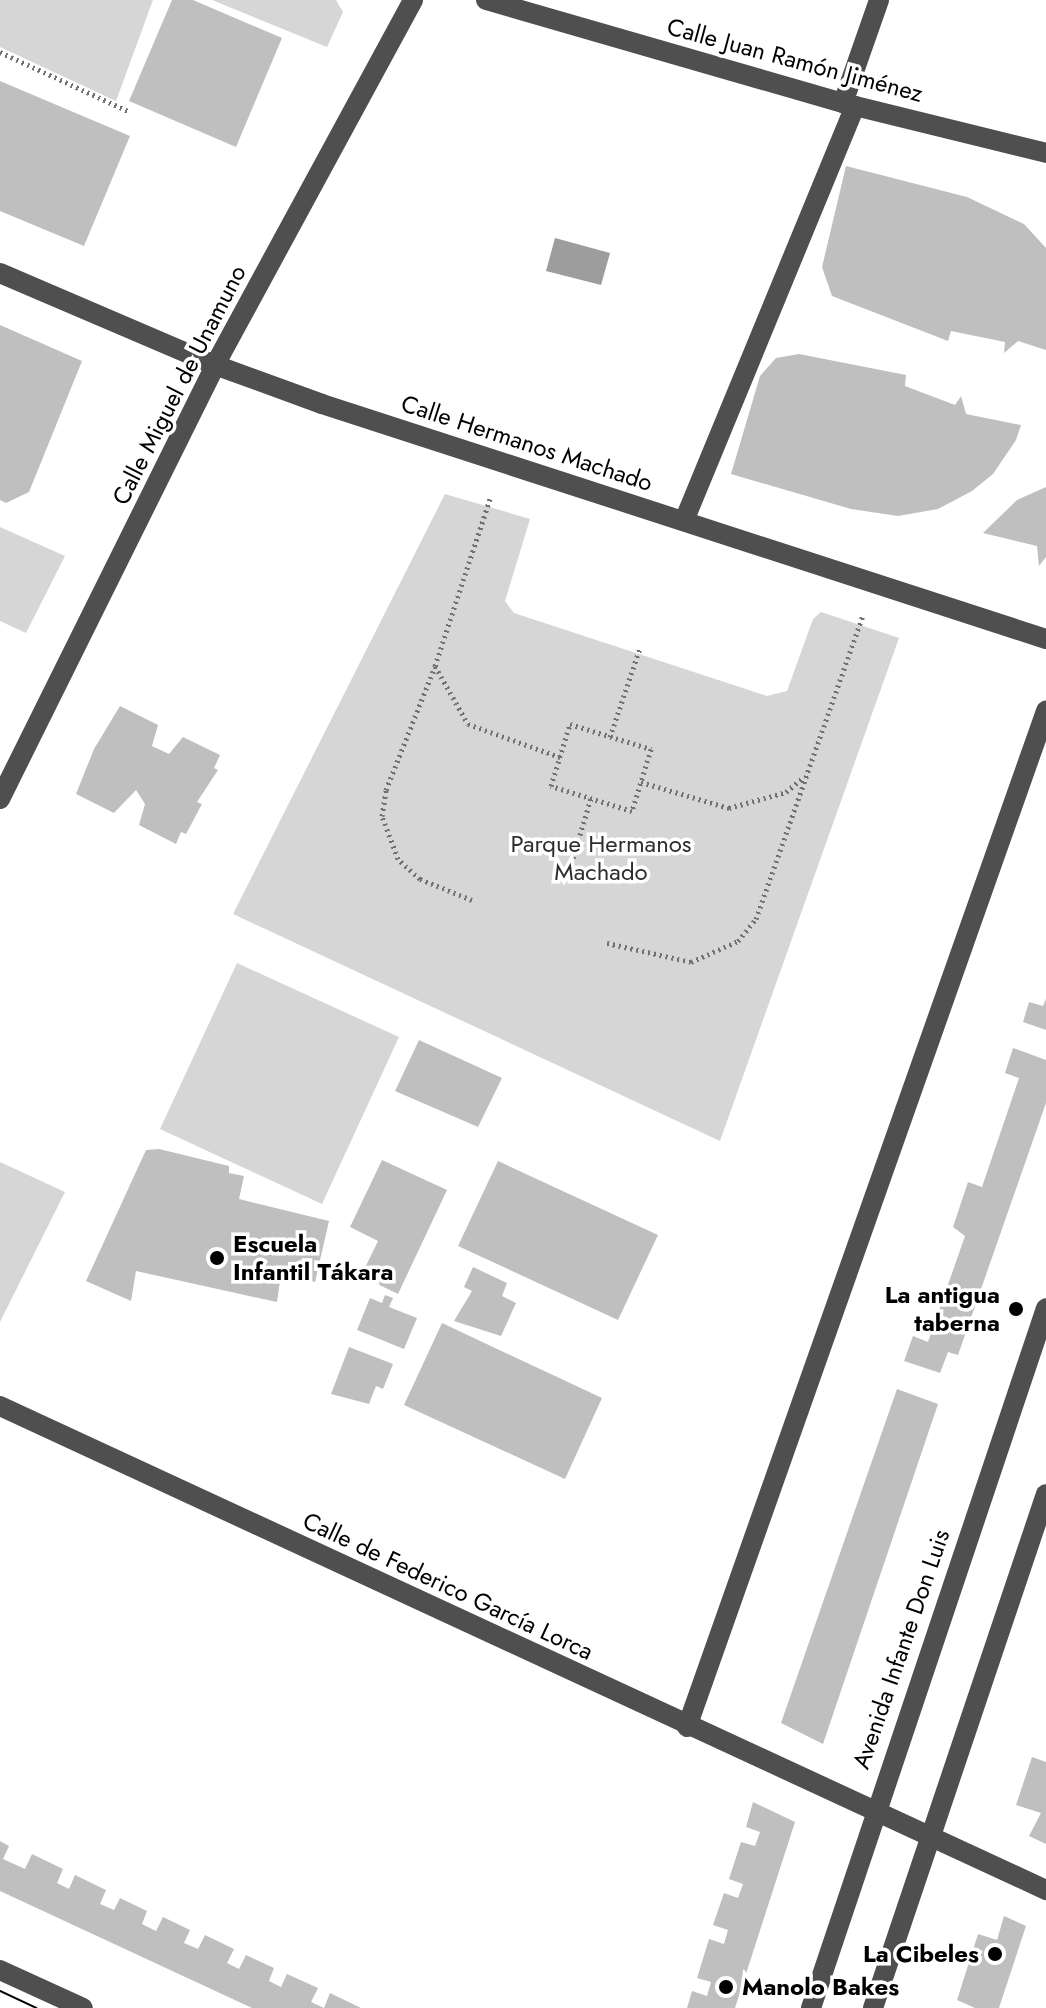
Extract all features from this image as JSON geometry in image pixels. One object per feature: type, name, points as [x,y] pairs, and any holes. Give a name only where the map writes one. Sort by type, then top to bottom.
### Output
[{"type":"street","name":"Calle Miguel de Unamuno","points":[[0,799],[215,365],[413,0]]},
{"type":"street","name":"Calle Juan Ramón Jiménez","points":[[486,0],[849,105],[1046,153]]},
{"type":"street","points":[[684,521],[849,105],[879,0]]},
{"type":"street","name":"Calle Hermanos Machado","points":[[0,273],[215,365],[1046,639]]},
{"type":"street","points":[[687,1727],[1046,711]]},
{"type":"street","name":"Avenida Infante Don Luis","points":[[811,2008],[873,1814],[1046,1308]]},
{"type":"street","name":"Calle de Federico García Lorca","points":[[0,1406],[929,1840],[1046,1890]]},
{"type":"street","points":[[873,2008],[1046,1494]]},
{"type":"street","points":[[0,1970],[83,2008]]},
{"type":"path","points":[[0,52],[128,111]]},
{"type":"path","points":[[472,900],[420,879],[398,859],[382,816],[386,790],[435,666],[490,499]]},
{"type":"path","points":[[607,943],[691,962],[738,941],[756,919],[863,616]]},
{"type":"path","points":[[610,737],[640,648]]},
{"type":"path","points":[[435,666],[468,724],[560,757]]},
{"type":"path","points":[[570,724],[651,749],[632,811],[551,786],[560,757],[570,724]]},
{"type":"path","points":[[641,782],[729,808],[786,792],[807,775]]},
{"type":"path","points":[[573,858],[591,798]]},
{"type":"green space","points":[[0,0],[153,0],[116,101],[0,47]]},
{"type":"green space","points":[[212,0],[336,0],[343,12],[327,47]]},
{"type":"green space","name":"Parque Hermanos Machado","points":[[445,494],[530,519],[505,601],[514,613],[767,696],[787,691],[813,619],[821,612],[899,638],[720,1141],[233,914]]},
{"type":"green space","points":[[0,527],[65,556],[26,633],[0,621]]},
{"type":"green space","points":[[237,963],[399,1037],[322,1204],[160,1129]]},
{"type":"green space","points":[[0,1162],[65,1192],[0,1322]]},
{"type":"shaded area","points":[[555,238],[610,253],[601,285],[546,271]]},
{"type":"building","points":[[172,0],[193,0],[282,38],[236,147],[129,101]]},
{"type":"building","points":[[0,81],[130,136],[84,246],[0,211]]},
{"type":"building","points":[[846,166],[967,197],[1024,224],[1046,248],[1046,350],[1018,341],[1004,353],[1005,342],[951,331],[948,341],[832,296],[822,267]]},
{"type":"building","points":[[0,325],[82,361],[29,492],[6,503],[0,500]]},
{"type":"building","points":[[799,354],[906,375],[905,386],[955,405],[961,396],[966,414],[1021,425],[1016,440],[993,474],[972,491],[938,509],[898,516],[851,509],[731,474],[760,376],[776,358]]},
{"type":"building","points":[[1046,487],[1046,557],[1039,566],[1037,546],[983,533],[1017,500]]},
{"type":"building","points":[[120,706],[158,725],[152,746],[169,754],[183,737],[220,755],[214,768],[218,770],[197,802],[202,804],[186,834],[181,832],[176,844],[139,825],[145,804],[136,790],[114,813],[76,794],[94,749]]},
{"type":"building","points":[[1046,999],[1046,1030],[1023,1022],[1029,1002],[1043,1006]]},
{"type":"building","points":[[419,1040],[502,1078],[478,1127],[395,1091]]},
{"type":"building","points":[[1013,1048],[1046,1060],[1046,1103],[958,1355],[948,1352],[940,1373],[904,1361],[913,1336],[928,1342],[965,1236],[953,1227],[968,1182],[982,1187],[1019,1078],[1005,1073]]},
{"type":"building","points":[[159,1149],[229,1166],[229,1173],[244,1176],[239,1199],[329,1221],[315,1282],[281,1274],[277,1302],[136,1271],[131,1301],[86,1281],[146,1150]]},
{"type":"building","points":[[382,1160],[447,1190],[398,1294],[361,1276],[378,1241],[350,1227]]},
{"type":"building","points":[[498,1161],[658,1235],[618,1320],[458,1246]]},
{"type":"building","points":[[473,1267],[507,1283],[502,1296],[516,1303],[501,1336],[454,1321],[472,1291],[464,1287]]},
{"type":"building","points":[[385,1295],[393,1298],[389,1307],[417,1318],[404,1349],[357,1330],[370,1298],[382,1303]]},
{"type":"building","points":[[442,1323],[602,1398],[565,1479],[404,1405]]},
{"type":"building","points":[[349,1347],[393,1364],[383,1389],[376,1386],[369,1404],[331,1394]]},
{"type":"building","points":[[897,1389],[938,1404],[823,1744],[781,1723]]},
{"type":"building","points":[[1032,1757],[1046,1762],[1046,1844],[1029,1836],[1041,1813],[1016,1805]]},
{"type":"building","points":[[753,1802],[795,1822],[735,2008],[687,2008],[692,1991],[707,1996],[711,1982],[697,1978],[709,1939],[724,1944],[728,1930],[713,1925],[724,1893],[738,1898],[743,1884],[729,1879],[741,1842],[755,1846],[760,1832],[746,1827]]},
{"type":"building","points":[[0,1841],[9,1846],[3,1859],[25,1869],[32,1854],[63,1869],[57,1883],[69,1889],[75,1875],[106,1890],[100,1904],[114,1910],[120,1898],[147,1911],[142,1924],[156,1931],[163,1917],[190,1930],[184,1943],[198,1949],[205,1935],[234,1949],[227,1963],[239,1969],[246,1955],[274,1968],[269,1981],[281,1987],[287,1974],[318,1988],[311,2002],[324,2008],[252,2008],[0,1891]]},
{"type":"building","points":[[1004,1916],[1026,1926],[999,2008],[975,2008],[957,2000],[978,1934],[997,1940]]},
{"type":"building","points":[[330,1993],[361,2008],[324,2008]]},
{"type":"tram line","points":[[0,1991],[36,2008]]},
{"type":"place","name":"Escuela Infantil Tákara","points":[[217,1258]]},
{"type":"place","name":"La antigua taberna","points":[[1016,1309]]},
{"type":"place","name":"La Cibeles","points":[[995,1954]]},
{"type":"place","name":"Manolo Bakes","points":[[726,1987]]}]
